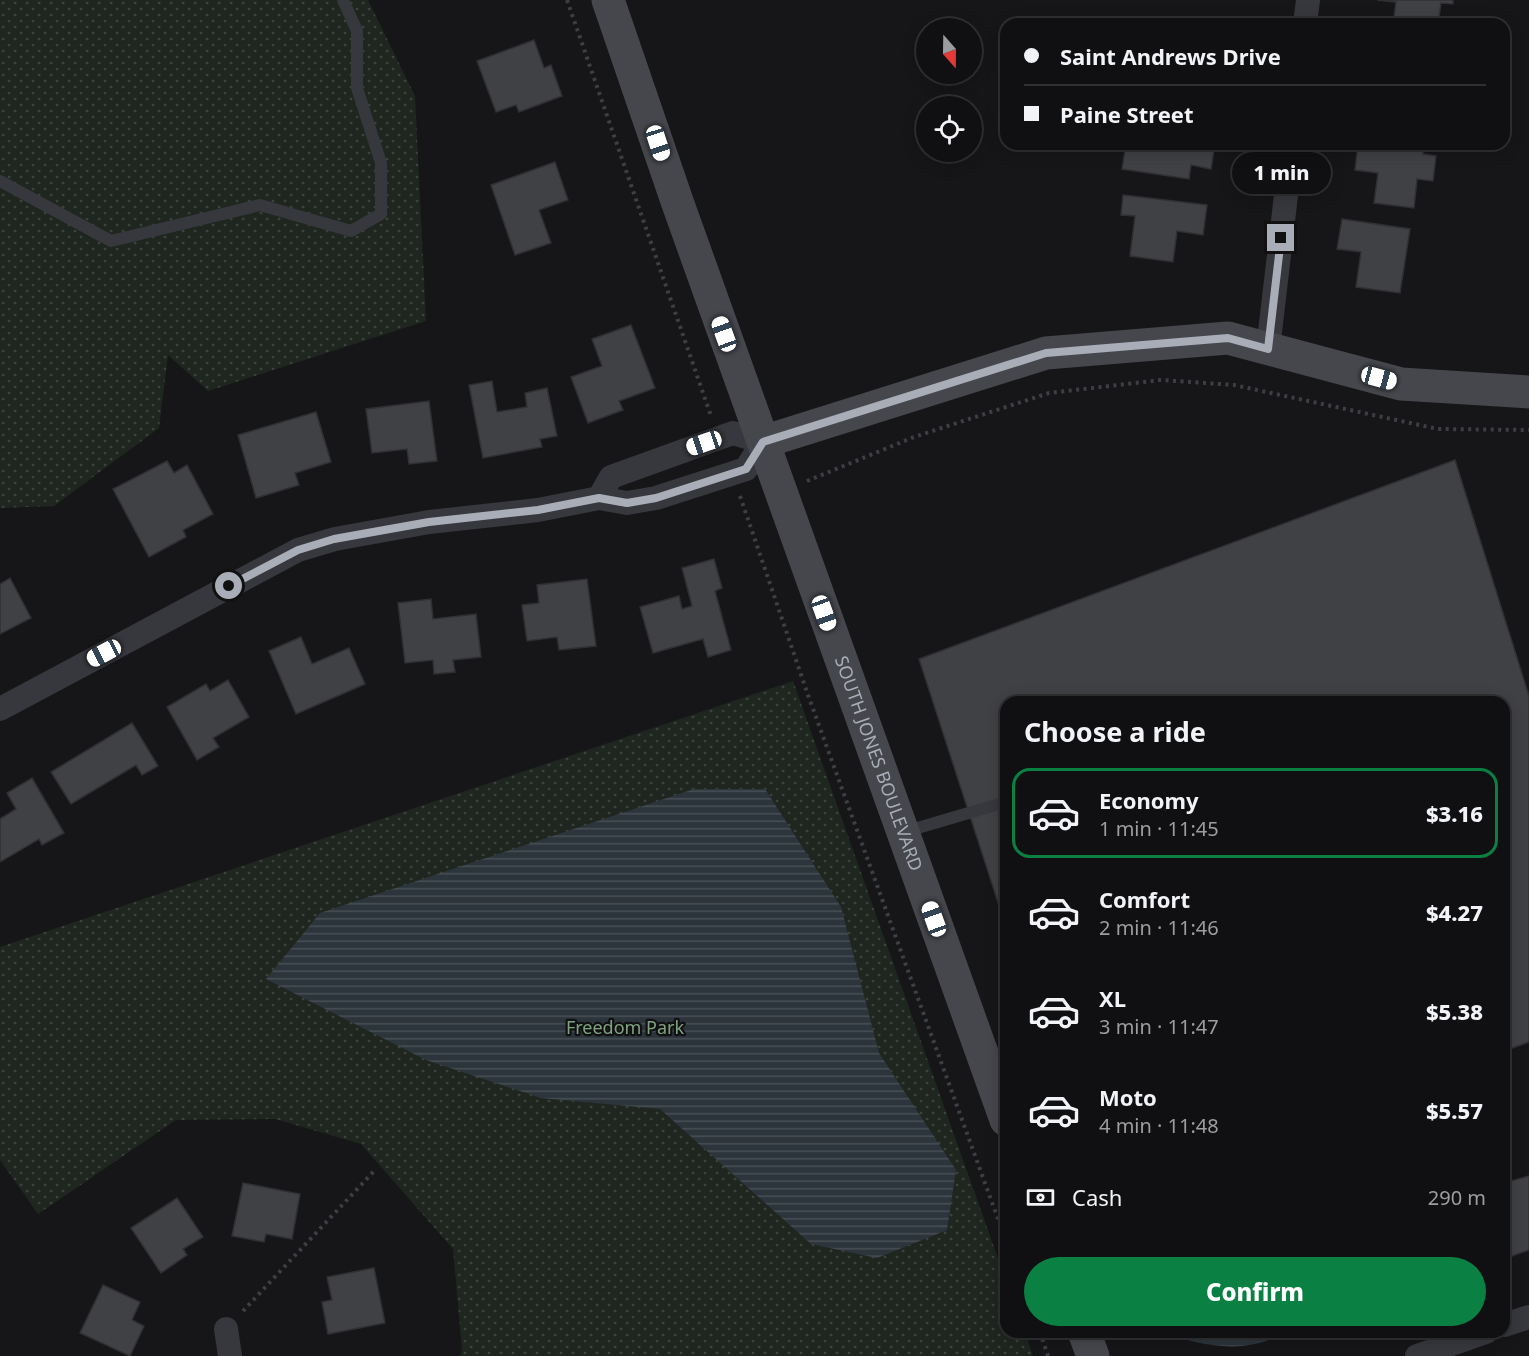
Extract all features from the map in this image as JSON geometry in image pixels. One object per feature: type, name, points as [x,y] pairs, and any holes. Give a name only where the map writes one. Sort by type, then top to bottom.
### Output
[{"type":"street","name":"SOUTH JONES BOULEVARD","points":[[608,0],[763,442],[903,832],[993,1068],[1000,1096]]},
{"type":"street","points":[[1306,18],[1308,0]]},
{"type":"street","points":[[1268,349],[1291,150]]},
{"type":"street","points":[[599,498],[611,477],[733,433],[763,442],[1046,353],[1228,338],[1401,384],[1529,392]]},
{"type":"street","points":[[0,709],[298,550],[334,539],[429,522],[538,510],[599,498],[627,503],[656,498],[746,469],[763,442]]},
{"type":"street","points":[[1510,1323],[1529,1317]]},
{"type":"street","points":[[226,1329],[230,1356]]},
{"type":"street","points":[[1086,1338],[1093,1356]]},
{"type":"street","points":[[1417,1356],[1469,1338]]},
{"type":"lane","points":[[0,182],[111,241],[260,205],[351,231],[381,214],[381,163],[357,88],[357,31],[342,0]]},
{"type":"lane","points":[[903,832],[1000,804]]},
{"type":"path","points":[[567,0],[719,438]]},
{"type":"path","points":[[741,501],[817,478],[914,437],[1048,393],[1161,380],[1234,386],[1438,429],[1529,430]]},
{"type":"path","points":[[732,475],[808,695],[1000,1224]]},
{"type":"path","points":[[226,1329],[375,1170]]},
{"type":"path","points":[[1042,1338],[1048,1356]]},
{"type":"green space","points":[[0,0],[368,0],[415,96],[426,321],[208,391],[168,355],[159,428],[54,506],[0,508]]},
{"type":"green space","name":"Freedom Park","points":[[793,681],[1000,1264],[1000,1338],[1027,1338],[1033,1356],[460,1356],[462,1349],[453,1249],[361,1144],[275,1119],[176,1120],[38,1214],[0,1160],[0,947]]},
{"type":"shaded area","points":[[694,789],[765,789],[841,907],[879,1053],[956,1170],[947,1230],[877,1258],[811,1244],[660,1109],[541,1098],[426,1060],[266,979],[320,913]]},
{"type":"shaded area","points":[[1181,1338],[1273,1338],[1241,1346],[1193,1342]]},
{"type":"building","points":[[1377,0],[1453,0],[1453,4],[1441,3],[1439,18],[1394,18],[1396,2]]},
{"type":"building","points":[[534,40],[544,68],[551,65],[562,96],[519,112],[516,105],[496,112],[477,61]]},
{"type":"building","points":[[1125,150],[1214,150],[1211,169],[1191,165],[1189,179],[1122,169]]},
{"type":"building","points":[[1357,150],[1423,150],[1423,154],[1436,156],[1433,181],[1417,179],[1414,208],[1374,203],[1378,173],[1355,170]]},
{"type":"building","points":[[555,162],[568,200],[539,210],[551,243],[515,255],[491,185]]},
{"type":"building","points":[[1123,195],[1207,205],[1203,235],[1177,231],[1173,262],[1130,256],[1135,216],[1121,215]]},
{"type":"building","points":[[1342,219],[1410,229],[1400,293],[1356,287],[1361,252],[1337,249]]},
{"type":"building","points":[[631,325],[655,388],[619,401],[623,410],[588,423],[571,377],[602,366],[592,339]]},
{"type":"building","points":[[492,381],[497,412],[527,407],[525,393],[547,388],[557,436],[540,439],[542,447],[483,458],[469,385]]},
{"type":"building","points":[[429,401],[437,461],[409,464],[407,449],[372,453],[366,409]]},
{"type":"building","points":[[316,412],[331,462],[295,473],[299,485],[256,498],[238,435]]},
{"type":"building","points":[[1455,460],[1529,696],[1529,1042],[1510,1049],[1510,696],[1000,696],[1000,909],[919,659]]},
{"type":"building","points":[[167,461],[174,473],[187,465],[213,514],[183,530],[186,537],[149,557],[113,489]]},
{"type":"building","points":[[714,559],[722,588],[715,591],[731,650],[708,657],[703,639],[653,653],[640,607],[679,596],[682,609],[692,606],[682,568]]},
{"type":"building","points":[[10,578],[31,618],[0,634],[0,584]]},
{"type":"building","points":[[587,579],[596,646],[559,650],[557,637],[527,641],[522,605],[539,603],[537,585]]},
{"type":"building","points":[[431,599],[433,619],[476,614],[481,657],[453,660],[455,672],[434,674],[433,660],[405,663],[398,603]]},
{"type":"building","points":[[301,637],[312,664],[349,648],[365,684],[296,714],[269,651]]},
{"type":"building","points":[[228,680],[249,717],[213,738],[219,747],[197,760],[167,707],[206,684],[210,691]]},
{"type":"building","points":[[132,723],[158,766],[142,775],[136,765],[71,804],[51,772]]},
{"type":"building","points":[[32,778],[64,833],[42,845],[39,839],[0,862],[0,819],[16,809],[7,793]]},
{"type":"building","points":[[1529,1176],[1529,1250],[1512,1256],[1510,1251],[1510,1181]]},
{"type":"building","points":[[243,1183],[300,1194],[292,1239],[266,1234],[264,1242],[232,1236]]},
{"type":"building","points":[[177,1198],[203,1237],[183,1249],[187,1255],[161,1273],[131,1228]]},
{"type":"building","points":[[374,1268],[385,1323],[328,1334],[322,1302],[332,1300],[327,1277]]},
{"type":"building","points":[[103,1285],[140,1302],[132,1320],[144,1326],[130,1356],[80,1333]]},
{"type":"route","points":[[229,586],[298,550],[334,539],[429,522],[538,510],[599,498],[627,503],[656,498],[746,469],[763,442],[1046,353],[1228,338],[1268,349],[1281,238]]}]
